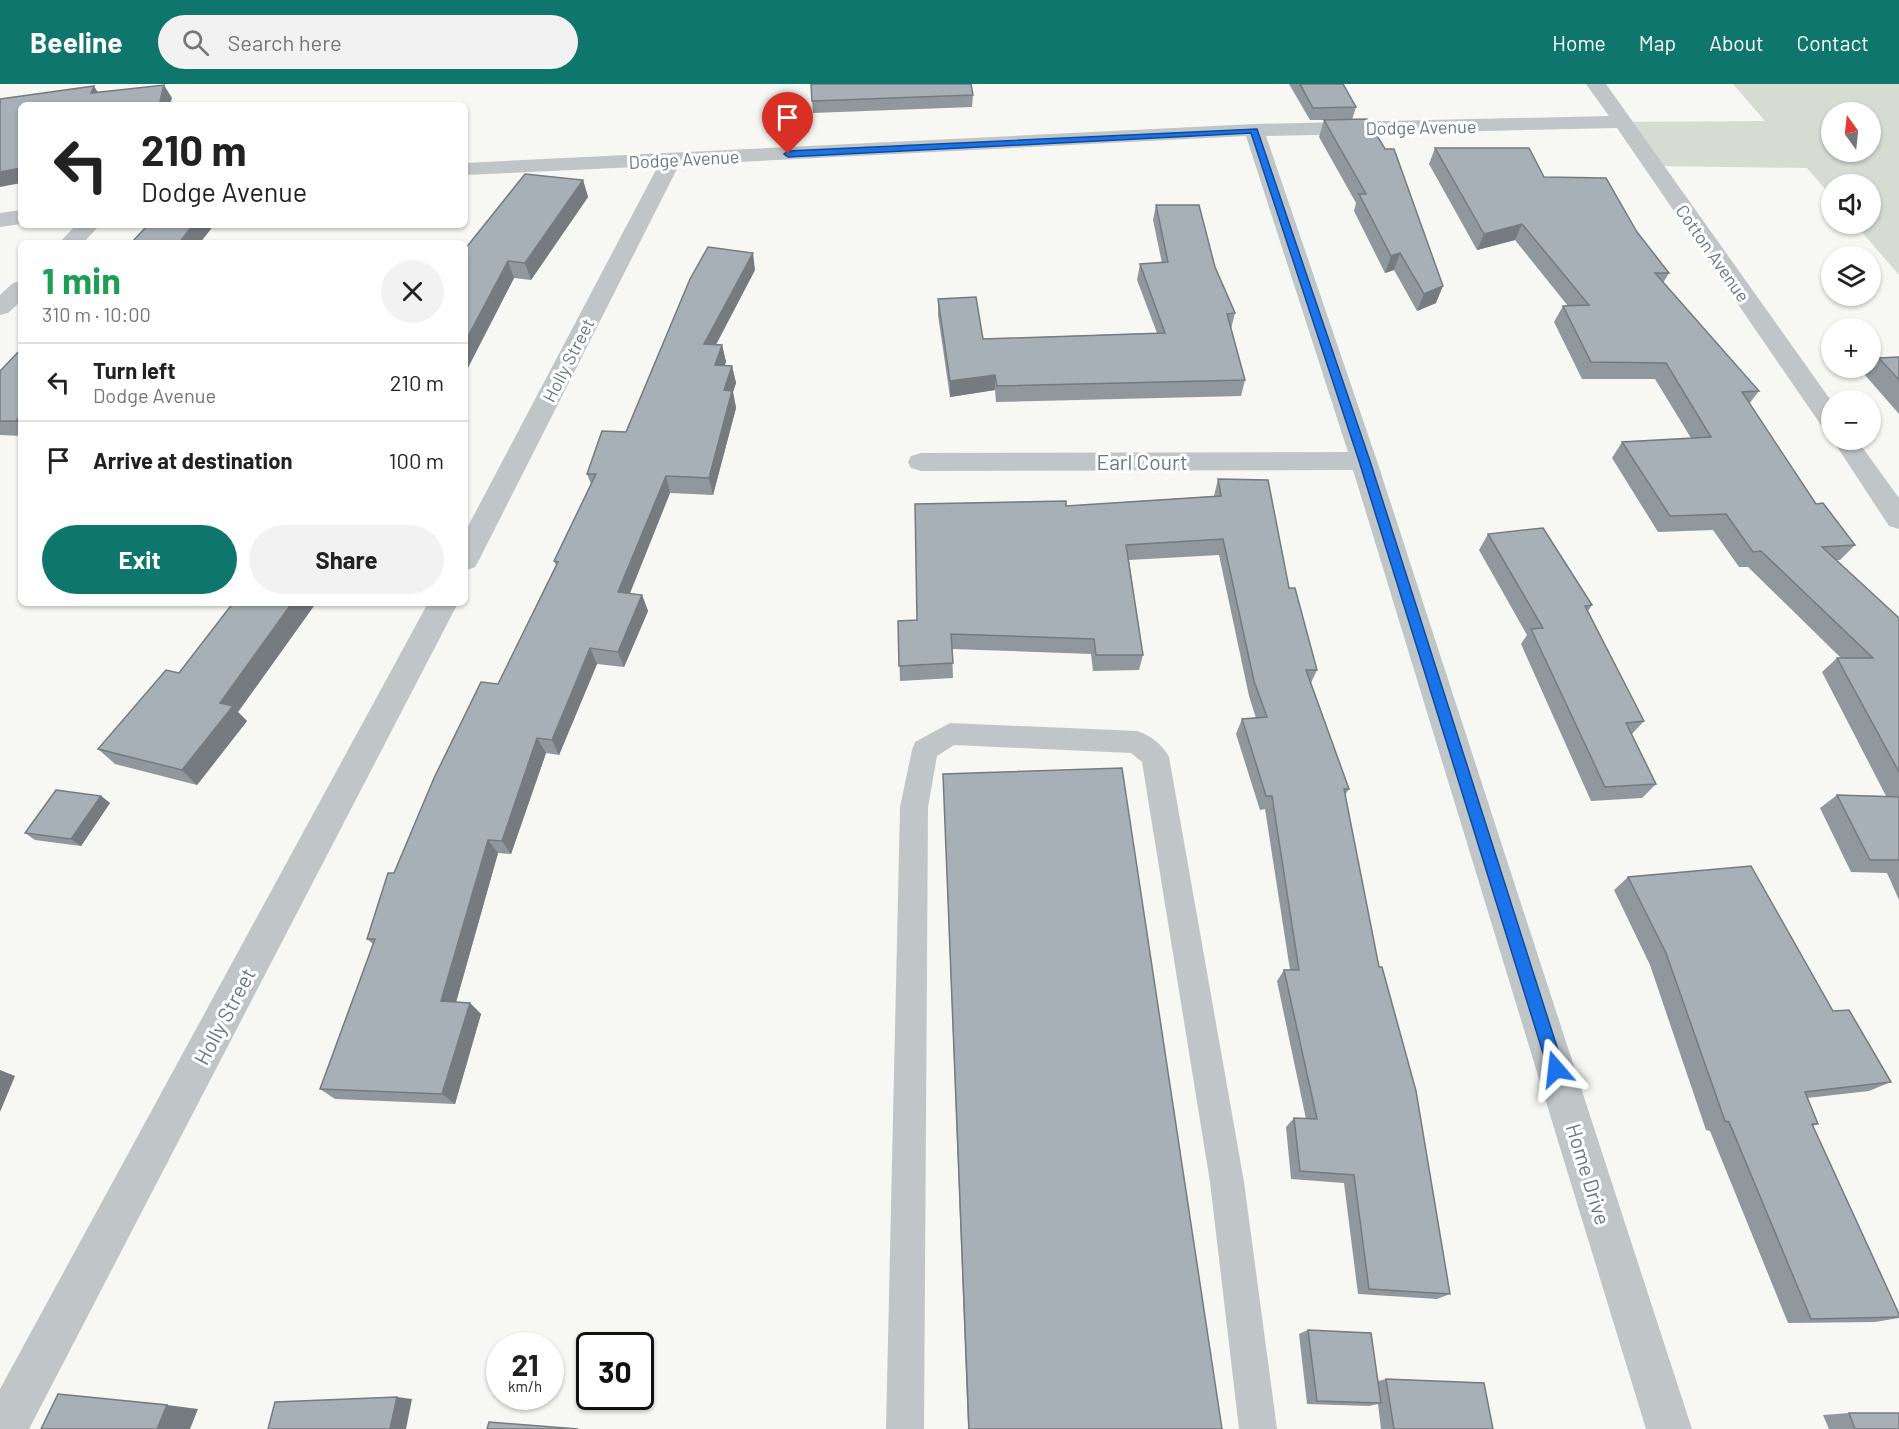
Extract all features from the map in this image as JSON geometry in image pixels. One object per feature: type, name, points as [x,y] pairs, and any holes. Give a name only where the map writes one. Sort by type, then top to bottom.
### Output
[{"type":"street","name":"Cotton Avenue","points":[[1596,84],[1821,406]]},
{"type":"street","name":"Dodge Avenue","points":[[468,169],[1254,130],[1622,122]]},
{"type":"street","name":"Home Drive","points":[[1254,130],[1364,461],[1669,1429]]},
{"type":"street","name":"Holly Street","points":[[468,554],[671,160]]},
{"type":"street","points":[[0,220],[18,217]]},
{"type":"street","points":[[73,240],[86,228]]},
{"type":"street","points":[[0,308],[18,291]]},
{"type":"street","points":[[1851,450],[1899,519]]},
{"type":"street","name":"Earl Court","points":[[921,462],[1364,461]]},
{"type":"street","name":"Holly Street","points":[[4,1429],[440,606]]},
{"type":"lane","points":[[905,1429],[914,807],[925,750],[950,734],[1137,742],[1155,757],[1227,1182],[1258,1429]]},
{"type":"shaded area","points":[[1733,84],[1899,84],[1899,275],[1881,254],[1881,246],[1874,246],[1864,234],[1881,234],[1881,174],[1821,174],[1821,184],[1807,168],[1653,166],[1622,122],[1765,121]]},
{"type":"building","points":[[811,84],[971,84],[973,95],[812,101]]},
{"type":"building","points":[[1300,84],[1343,84],[1356,107],[1313,108]]},
{"type":"building","points":[[164,85],[160,102],[18,102],[18,169],[0,172],[0,99],[94,86],[91,93]]},
{"type":"building","points":[[1367,119],[1385,149],[1394,149],[1443,286],[1424,294],[1400,253],[1391,256],[1359,194],[1366,194],[1324,120]]},
{"type":"building","points":[[1435,148],[1529,148],[1544,177],[1606,178],[1637,232],[1669,273],[1655,273],[1759,391],[1742,392],[1816,504],[1823,503],[1855,545],[1822,547],[1899,618],[1899,772],[1837,658],[1873,658],[1761,551],[1753,552],[1726,514],[1670,516],[1622,442],[1711,437],[1666,363],[1591,362],[1563,306],[1589,305],[1522,224],[1484,234]]},
{"type":"building","points":[[525,174],[583,180],[525,263],[508,261],[468,336],[468,245]]},
{"type":"building","points":[[1156,205],[1199,205],[1215,267],[1235,313],[1227,314],[1245,380],[997,386],[995,375],[950,381],[938,299],[976,297],[983,339],[1165,333],[1140,264],[1168,262]]},
{"type":"building","points":[[145,228],[191,228],[181,240],[134,240]]},
{"type":"building","points":[[708,247],[753,253],[704,344],[722,345],[715,365],[732,366],[724,390],[732,391],[709,478],[666,476],[618,592],[642,595],[618,652],[590,648],[552,740],[537,738],[502,841],[488,840],[441,1001],[470,1003],[442,1094],[320,1089],[375,939],[367,939],[388,873],[394,873],[434,778],[481,682],[498,684],[558,562],[554,561],[596,474],[587,474],[602,431],[626,432],[690,279]]},
{"type":"building","points":[[18,352],[18,419],[16,421],[0,421],[0,371]]},
{"type":"building","points":[[1899,357],[1899,380],[1881,360],[1881,358]]},
{"type":"building","points":[[1218,479],[1268,480],[1289,588],[1295,588],[1317,670],[1306,670],[1349,789],[1344,789],[1379,967],[1382,967],[1416,1091],[1450,1294],[1369,1289],[1354,1175],[1300,1171],[1294,1118],[1317,1119],[1284,970],[1299,970],[1272,796],[1266,796],[1242,719],[1267,717],[1254,681],[1223,539],[1126,545],[1143,655],[1096,655],[1094,639],[951,634],[953,663],[899,666],[898,621],[917,620],[915,504],[1066,501],[1066,506],[1221,496]]},
{"type":"building","points":[[1543,528],[1592,605],[1585,606],[1644,721],[1626,723],[1656,784],[1605,787],[1531,629],[1543,628],[1488,534]]},
{"type":"building","points":[[231,606],[290,606],[220,703],[233,706],[182,770],[98,749],[166,670],[179,673]]},
{"type":"building","points":[[1122,768],[1222,1429],[969,1429],[943,774]]},
{"type":"building","points":[[56,790],[101,796],[71,839],[25,833]]},
{"type":"building","points":[[1837,795],[1899,797],[1899,860],[1870,860]]},
{"type":"building","points":[[1751,866],[1833,1011],[1849,1010],[1891,1082],[1805,1092],[1818,1124],[1812,1124],[1899,1317],[1811,1319],[1729,1122],[1725,1121],[1666,953],[1628,877]]},
{"type":"building","points":[[1308,1330],[1371,1333],[1381,1403],[1317,1401]]},
{"type":"building","points":[[1386,1379],[1484,1383],[1493,1429],[1394,1429]]},
{"type":"building","points":[[58,1394],[167,1405],[157,1429],[41,1429]]},
{"type":"building","points":[[397,1397],[390,1429],[268,1429],[275,1402]]},
{"type":"building","points":[[1849,1413],[1899,1413],[1899,1429],[1855,1429]]},
{"type":"building","points":[[489,1422],[578,1429],[487,1429]]},
{"type":"route","points":[[788,154],[1254,130],[1364,461],[1556,1069]]}]
